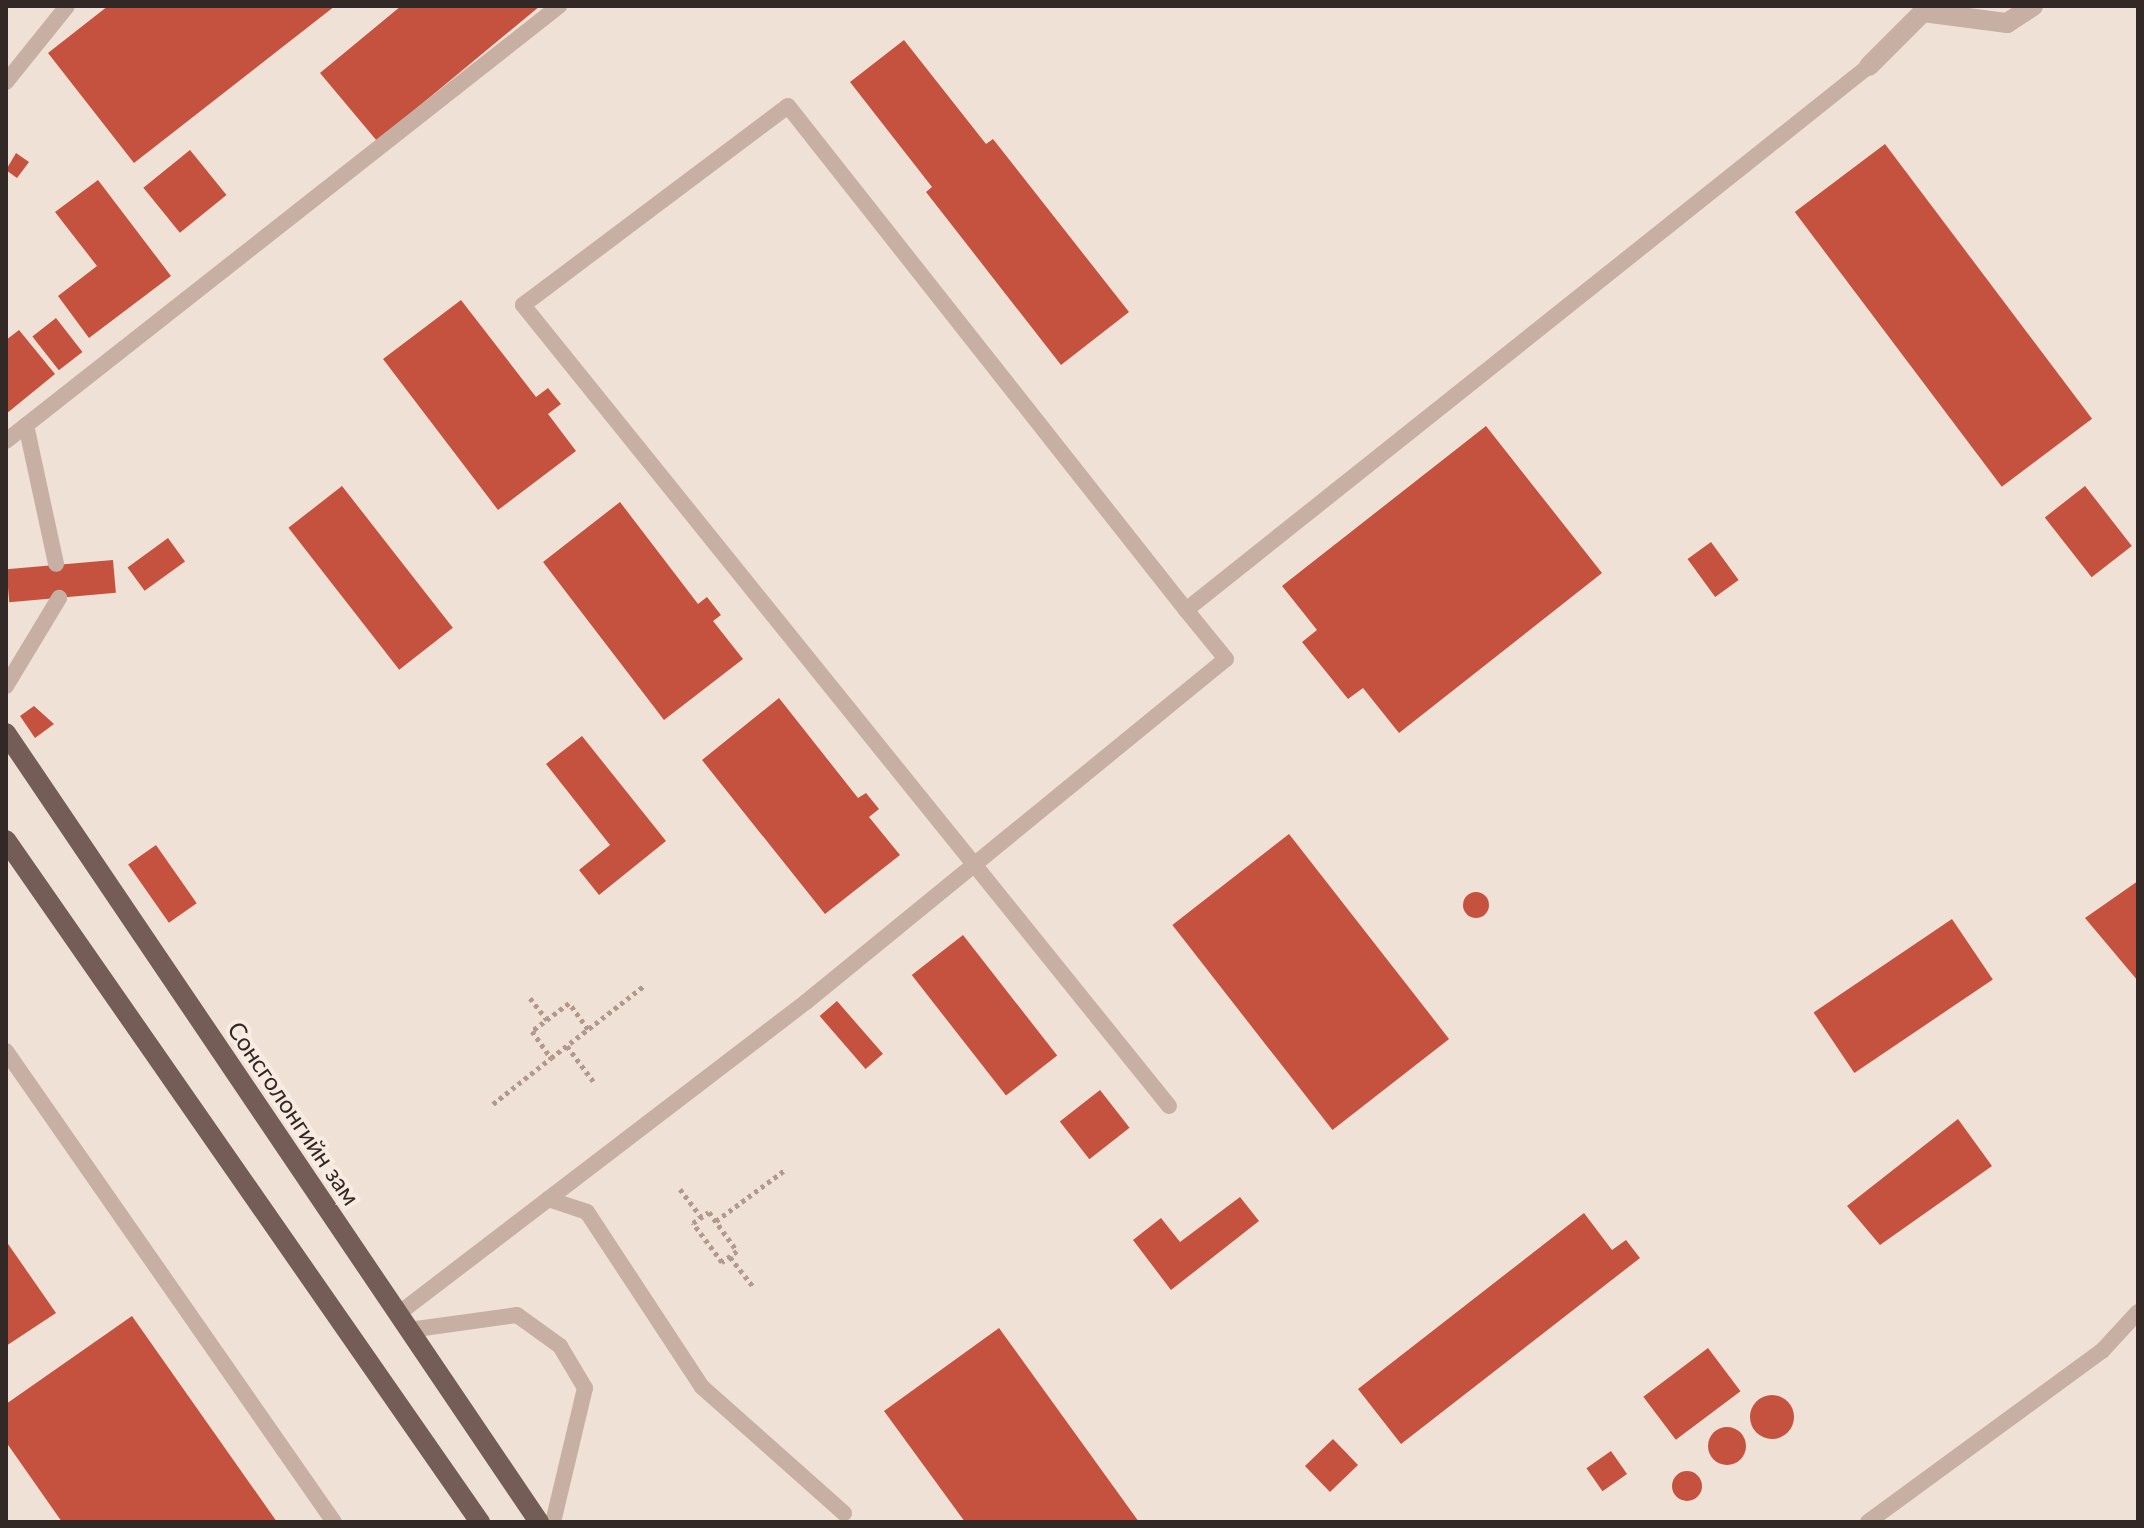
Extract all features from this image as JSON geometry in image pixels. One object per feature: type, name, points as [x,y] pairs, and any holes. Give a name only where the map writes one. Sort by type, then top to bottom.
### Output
[{"type":"main road","name":"Сонсголонгийн зам","points":[[6,733],[539,1522]]},
{"type":"main road","points":[[6,840],[480,1522]]},
{"type":"street","points":[[1869,66],[1923,12],[2007,23],[2033,6]]},
{"type":"lane","points":[[6,82],[67,6]]},
{"type":"lane","points":[[6,441],[559,6]]},
{"type":"lane","points":[[1186,610],[1869,66]]},
{"type":"lane","points":[[404,1322],[548,1199],[972,866],[1226,659],[788,106],[523,305],[972,866],[1169,1106]]},
{"type":"lane","points":[[26,425],[56,564]]},
{"type":"lane","points":[[6,686],[59,598]]},
{"type":"lane","points":[[6,1051],[334,1522]]},
{"type":"lane","points":[[548,1199],[587,1212],[702,1387],[844,1513]]},
{"type":"lane","points":[[1868,1522],[2102,1351],[2138,1312]]},
{"type":"lane","points":[[404,1322],[517,1315],[560,1346],[585,1388],[553,1522]]},
{"type":"path","points":[[493,1104],[645,985]]},
{"type":"path","points":[[530,998],[547,1020]]},
{"type":"path","points":[[551,1058],[532,1031],[569,1003],[588,1029]]},
{"type":"path","points":[[567,1046],[593,1081]]},
{"type":"path","points":[[716,1221],[785,1170]]},
{"type":"path","points":[[680,1189],[701,1217]]},
{"type":"path","points":[[709,1212],[737,1251],[722,1262],[693,1223],[701,1217],[709,1212]]},
{"type":"path","points":[[730,1256],[754,1288]]},
{"type":"building","points":[[108,6],[335,6],[134,163],[48,53]]},
{"type":"building","points":[[401,6],[540,6],[377,141],[320,73]]},
{"type":"building","points":[[904,40],[986,144],[993,139],[1129,312],[1061,365],[926,192],[932,187],[850,82]]},
{"type":"building","points":[[1885,144],[2092,419],[2002,487],[1795,212]]},
{"type":"building","points":[[190,150],[227,195],[180,233],[143,188]]},
{"type":"building","points":[[16,153],[29,162],[17,178],[6,170]]},
{"type":"building","points":[[98,180],[171,276],[89,338],[58,296],[97,266],[55,212]]},
{"type":"building","points":[[461,300],[536,397],[548,388],[561,404],[548,414],[576,451],[498,510],[383,359]]},
{"type":"building","points":[[56,318],[82,352],[59,370],[32,336]]},
{"type":"building","points":[[19,330],[55,374],[6,414],[6,340]]},
{"type":"building","points":[[1486,426],[1602,573],[1399,733],[1363,688],[1348,699],[1302,642],[1317,630],[1282,586]]},
{"type":"building","points":[[342,486],[453,628],[399,670],[288,528]]},
{"type":"building","points":[[2085,486],[2132,546],[2092,577],[2045,517]]},
{"type":"building","points":[[620,502],[698,604],[707,597],[721,615],[713,621],[743,659],[664,720],[543,562]]},
{"type":"building","points":[[168,538],[185,561],[145,591],[128,567]]},
{"type":"building","points":[[1711,542],[1739,580],[1715,597],[1688,559]]},
{"type":"building","points":[[113,560],[116,593],[9,602],[6,569]]},
{"type":"building","points":[[779,698],[858,798],[866,793],[879,809],[869,817],[900,855],[825,914],[702,760]]},
{"type":"building","points":[[34,706],[54,724],[35,738],[20,716]]},
{"type":"building","points":[[582,736],[666,841],[599,895],[579,870],[610,845],[546,764]]},
{"type":"building","points":[[1289,834],[1449,1039],[1332,1130],[1172,925]]},
{"type":"building","points":[[156,845],[197,903],[169,923],[128,865]]},
{"type":"building","points":[[2138,881],[2138,981],[2085,918]]},
{"type":"building","points":[[1476,892],[1485,896],[1489,905],[1485,914],[1476,918],[1467,914],[1463,905],[1467,896]]},
{"type":"building","points":[[1952,919],[1993,980],[1854,1073],[1814,1012]]},
{"type":"building","points":[[963,935],[1057,1056],[1006,1096],[912,975]]},
{"type":"building","points":[[837,1001],[883,1054],[866,1069],[820,1016]]},
{"type":"building","points":[[1100,1090],[1130,1128],[1089,1159],[1060,1121]]},
{"type":"building","points":[[1958,1119],[1992,1166],[1880,1245],[1847,1206]]},
{"type":"building","points":[[1240,1197],[1259,1221],[1171,1290],[1133,1240],[1161,1218],[1180,1242]]},
{"type":"building","points":[[1584,1213],[1612,1250],[1626,1240],[1640,1258],[1401,1444],[1358,1389]]},
{"type":"building","points":[[6,1241],[56,1313],[6,1346]]},
{"type":"building","points":[[132,1316],[277,1522],[62,1522],[6,1442],[6,1404]]},
{"type":"building","points":[[999,1328],[1139,1522],[965,1522],[884,1411]]},
{"type":"building","points":[[1708,1348],[1740,1391],[1676,1440],[1643,1397]]},
{"type":"building","points":[[1772,1395],[1788,1401],[1794,1417],[1788,1433],[1772,1439],[1756,1433],[1750,1417],[1756,1401]]},
{"type":"building","points":[[1727,1427],[1740,1433],[1746,1446],[1740,1459],[1727,1465],[1714,1459],[1708,1446],[1714,1433]]},
{"type":"building","points":[[1333,1439],[1358,1465],[1330,1492],[1305,1466]]},
{"type":"building","points":[[1611,1451],[1627,1474],[1602,1491],[1586,1468]]},
{"type":"building","points":[[1687,1471],[1697,1476],[1702,1486],[1697,1496],[1687,1501],[1677,1496],[1672,1486],[1677,1476]]}]
